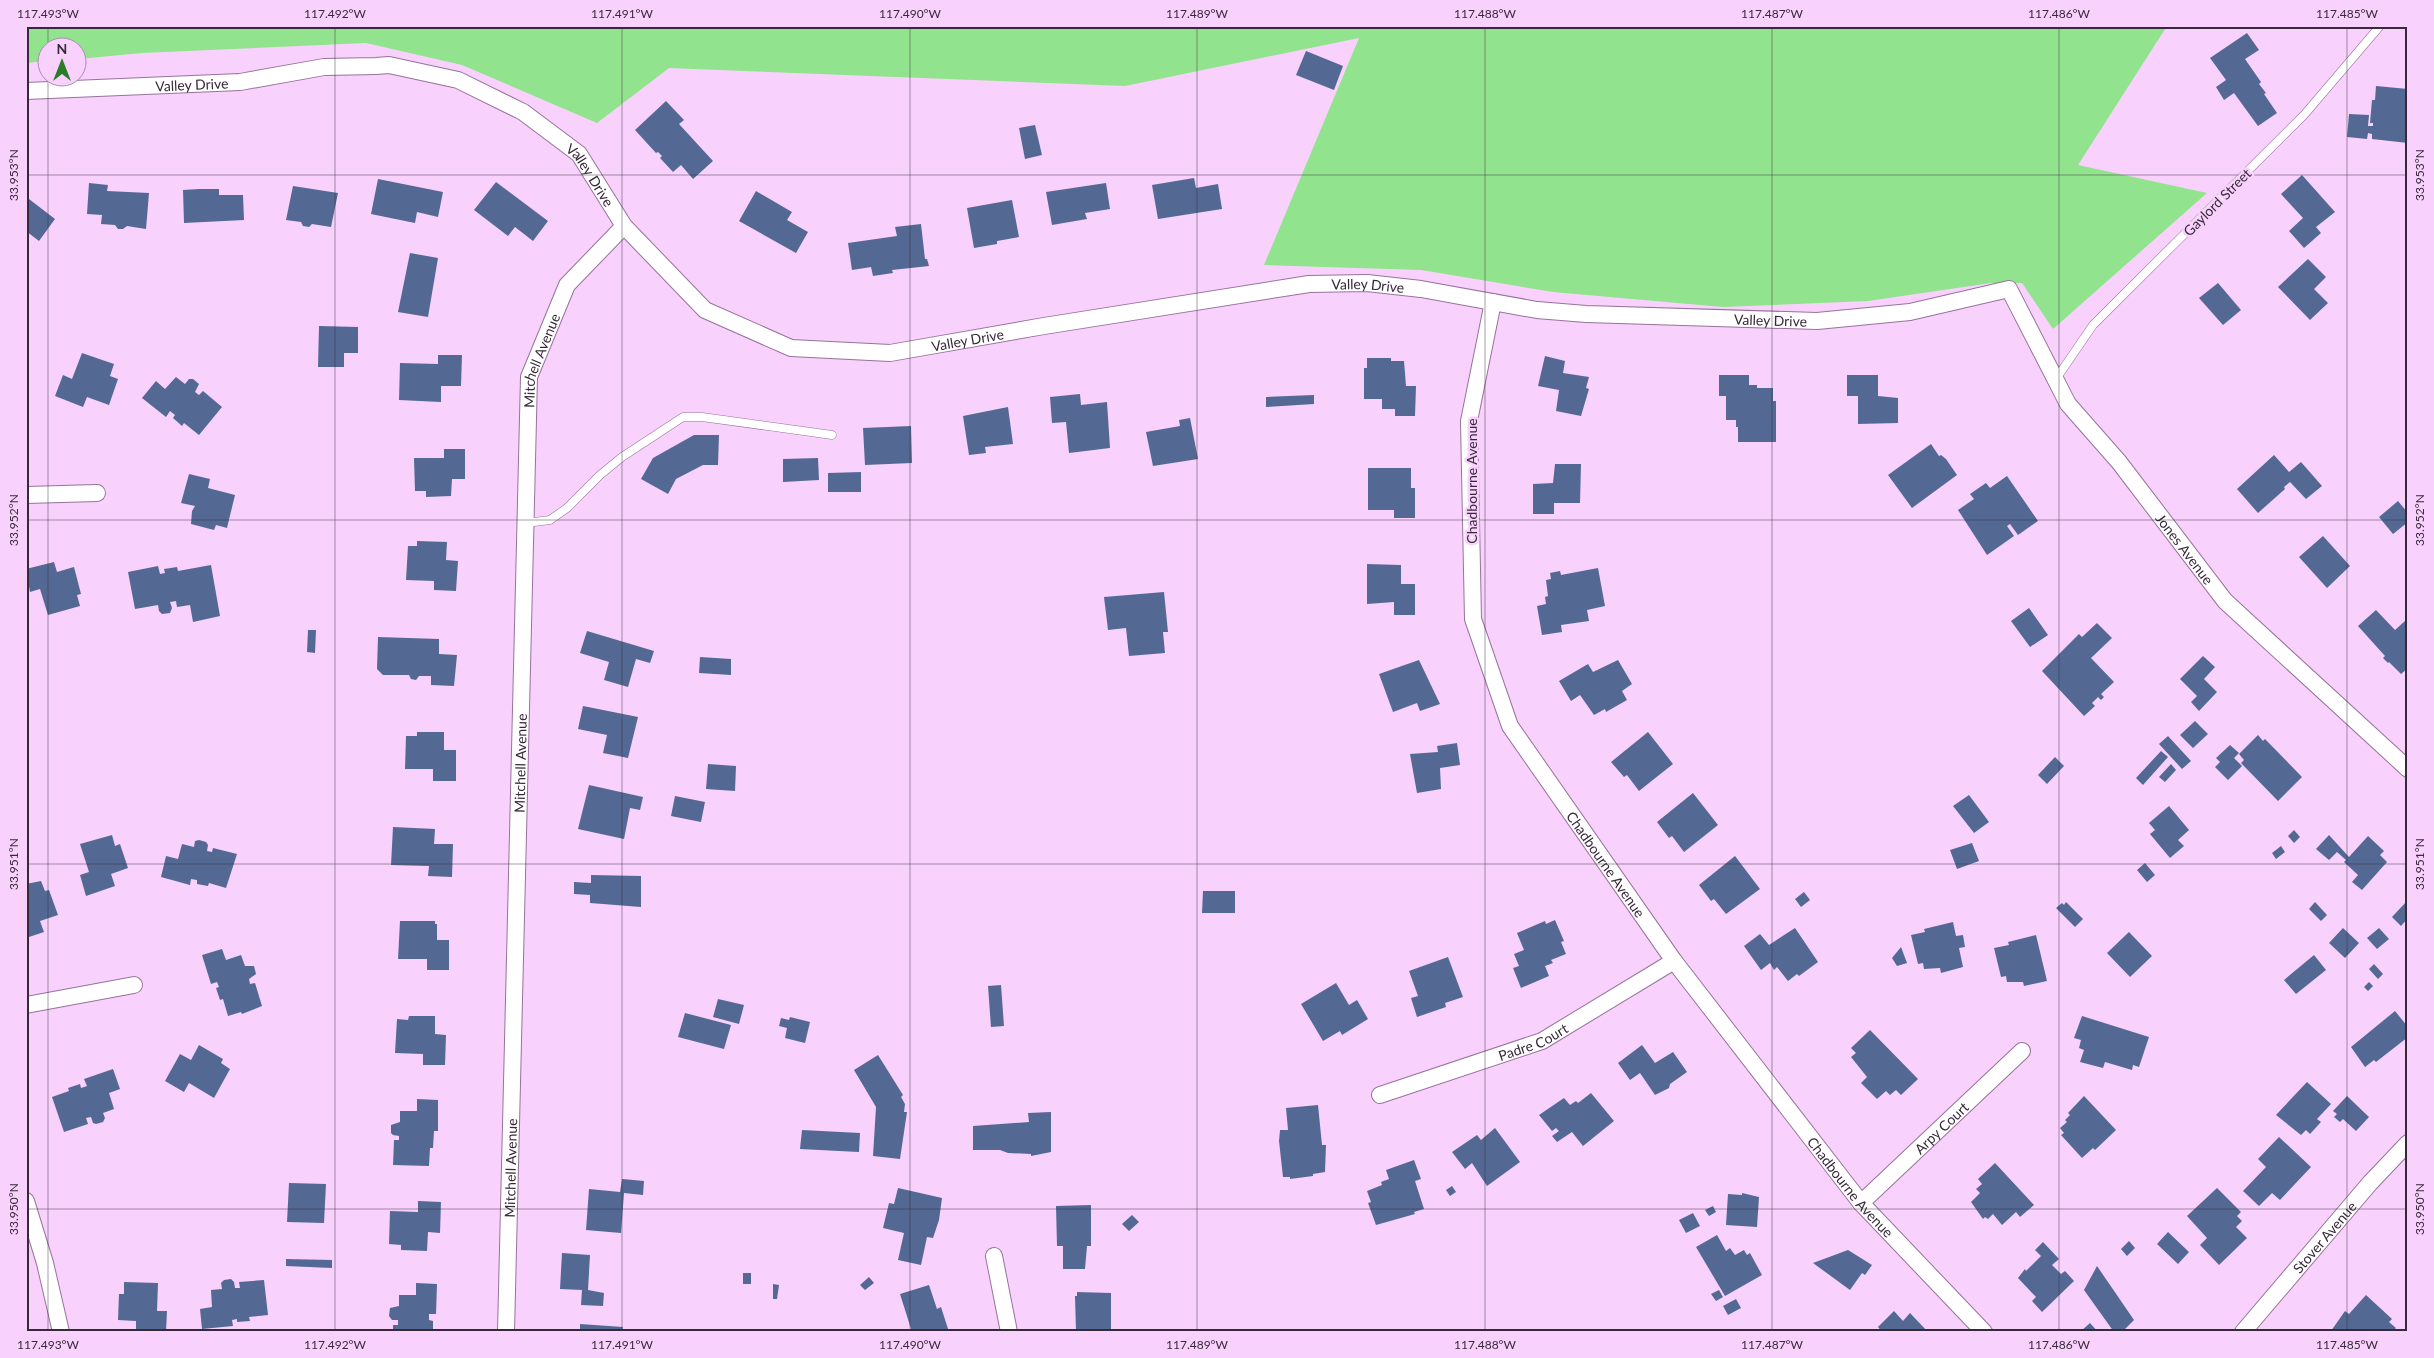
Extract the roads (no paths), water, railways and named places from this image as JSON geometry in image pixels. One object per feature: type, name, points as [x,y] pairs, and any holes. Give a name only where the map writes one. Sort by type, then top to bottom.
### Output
[{"type":"street","name":"Valley Drive","points":[[26,91],[240,82],[324,67],[389,65],[458,80],[523,112],[578,154],[624,226],[705,310],[792,348],[890,353],[1044,326],[1309,284],[1367,283],[1421,289],[1537,310],[1586,314],[1817,320],[1910,312],[2009,289]]},
{"type":"street","name":"Mitchell Avenue","points":[[506,1332],[529,377],[567,285],[624,226]]},
{"type":"street","name":"Jones Avenue","points":[[2009,289],[2068,404],[2119,462],[2225,601],[2408,769]]},
{"type":"street","name":"Chadbourne Avenue","points":[[1493,302],[1469,420],[1473,619],[1510,726],[1674,961],[1861,1203],[1984,1332]]},
{"type":"street","points":[[26,495],[97,493]]},
{"type":"street","name":"Padre Court","points":[[1380,1095],[1542,1041],[1674,961]]},
{"type":"street","points":[[26,1005],[134,985]]},
{"type":"street","name":"Arpy Court","points":[[1861,1203],[2022,1051]]},
{"type":"street","name":"Stover Avenue","points":[[2243,1332],[2370,1183],[2408,1143]]},
{"type":"street","points":[[26,1201],[61,1332]]},
{"type":"street","points":[[994,1256],[1009,1332]]},
{"type":"lane","name":"Gaylord Street","points":[[2056,380],[2092,325],[2304,115],[2380,26]]},
{"type":"lane","points":[[526,523],[550,520],[567,508],[600,475],[622,457],[683,417],[702,417],[832,435]]}]
